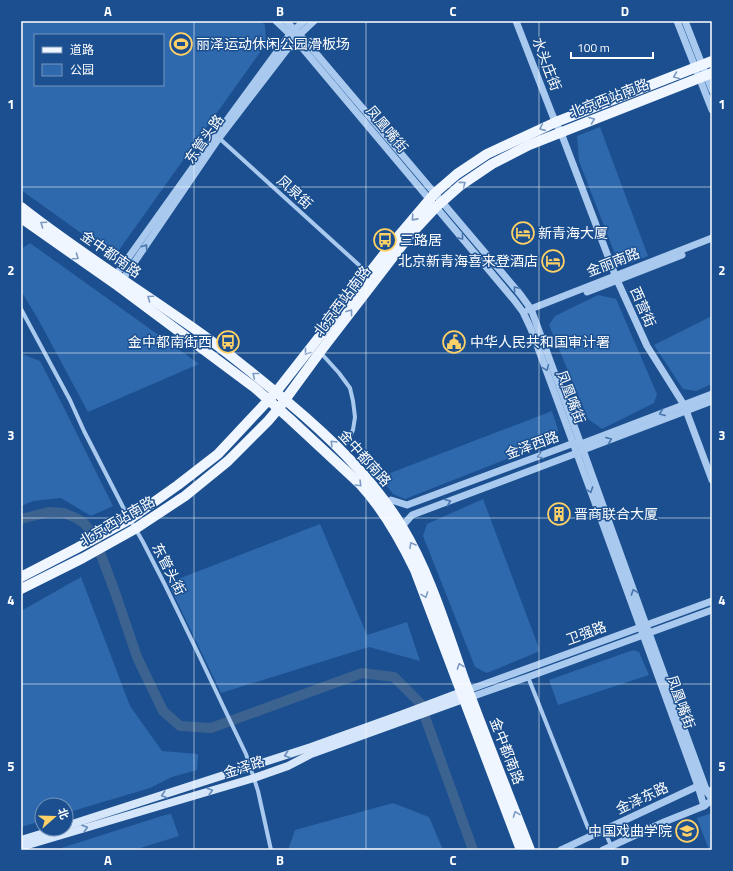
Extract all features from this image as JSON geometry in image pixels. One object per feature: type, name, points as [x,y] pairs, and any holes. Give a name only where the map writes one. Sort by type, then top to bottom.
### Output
[{"type":"main road","name":"北京西站南路","points":[[21,589],[136,529],[185,496],[228,461],[279,408],[436,200],[446,183],[462,170],[487,154],[556,122],[712,62]]},
{"type":"main road","name":"北京西站南路","points":[[21,577],[130,519],[218,454],[273,396],[396,239],[436,200],[492,164],[529,145],[562,135],[706,75]]},
{"type":"main road","name":"金中都南路","points":[[21,207],[217,345],[273,396],[279,408],[360,484],[380,508],[408,557],[422,586],[530,850]]},
{"type":"main road","name":"金中都南路","points":[[21,218],[118,286],[255,388],[285,400],[327,436],[377,490],[401,525],[418,555],[429,582],[466,694],[521,850]]},
{"type":"main road","name":"金泽路","points":[[21,847],[254,778],[288,766],[311,754],[404,717],[466,694]]},
{"type":"main road","name":"金泽路","points":[[74,823],[404,717]]},
{"type":"main road","points":[[21,840],[34,836]]},
{"type":"street","name":"凤凰嘴街","points":[[276,21],[295,34]]},
{"type":"street","name":"凤凰嘴街","points":[[286,21],[295,34],[436,200],[520,294],[532,310],[642,626],[712,799]]},
{"type":"street","name":"东管头路","points":[[120,277],[218,136],[304,21]]},
{"type":"street","name":"东管头路","points":[[295,34],[314,21]]},
{"type":"street","name":"水头庄街","points":[[516,21],[562,135]]},
{"type":"street","points":[[677,21],[699,67],[706,75],[712,90]]},
{"type":"street","points":[[685,21],[699,67]]},
{"type":"street","points":[[706,75],[712,110]]},
{"type":"street","name":"西营街","points":[[562,135],[616,278],[647,346],[685,408],[712,480]]},
{"type":"street","name":"凤泉街","points":[[218,136],[359,265]]},
{"type":"street","name":"凤凰嘴街","points":[[436,200],[524,314],[579,448]]},
{"type":"street","name":"金丽南路","points":[[616,278],[712,238]]},
{"type":"street","name":"金丽南路","points":[[524,314],[712,243]]},
{"type":"street","name":"东管头街","points":[[21,309],[70,400],[84,431],[165,585],[246,754],[258,791],[271,850]]},
{"type":"street","points":[[320,352],[350,388],[355,417],[353,430],[346,444]]},
{"type":"street","name":"金泽西路","points":[[685,408],[712,394]]},
{"type":"street","name":"金泽西路","points":[[405,523],[412,515],[579,448],[685,408],[712,401]]},
{"type":"street","name":"金泽西路","points":[[391,500],[407,505],[579,448]]},
{"type":"street","name":"卫强路","points":[[466,694],[642,626],[712,601]]},
{"type":"street","name":"卫强路","points":[[466,694],[528,677],[712,610]]},
{"type":"street","name":"凤凰嘴街","points":[[646,634],[704,806]]},
{"type":"street","points":[[528,677],[588,828],[604,830],[612,848]]},
{"type":"street","points":[[698,786],[709,791]]},
{"type":"street","name":"金泽东路","points":[[561,850],[698,786]]},
{"type":"street","points":[[603,850],[612,848],[664,822],[704,806],[712,799]]},
{"type":"green space","points":[[21,21],[261,21],[265,25],[266,44],[119,250],[109,253],[21,190]]},
{"type":"green space","points":[[600,127],[648,256],[630,263],[616,257],[579,161],[577,136]]},
{"type":"green space","points":[[30,243],[199,364],[88,412],[38,319],[21,291],[21,249]]},
{"type":"green space","points":[[598,295],[616,299],[657,394],[654,403],[602,429],[588,419],[549,325],[555,316]]},
{"type":"green space","points":[[712,316],[712,384],[696,391],[683,389],[654,345]]},
{"type":"green space","points":[[21,353],[40,361],[113,506],[91,516],[61,498],[33,501],[21,506]]},
{"type":"green space","points":[[552,411],[558,430],[555,439],[550,442],[405,499],[393,494],[380,477]]},
{"type":"green space","points":[[483,499],[540,651],[487,673],[475,667],[423,536],[427,524]]},
{"type":"green space","points":[[320,524],[367,635],[407,622],[420,661],[369,647],[221,693],[168,583]]},
{"type":"green space","points":[[81,577],[130,706],[162,751],[198,754],[197,770],[172,777],[150,788],[74,811],[74,797],[34,797],[34,823],[21,827],[21,611]]},
{"type":"green space","points":[[633,650],[639,652],[649,675],[558,705],[549,680]]},
{"type":"green space","points":[[393,803],[429,817],[443,850],[288,850],[295,830]]},
{"type":"green space","points":[[712,813],[712,850],[709,850],[697,818]]},
{"type":"green space","points":[[171,814],[179,836],[134,850],[55,850],[165,815]]},
{"type":"waterway","points":[[21,519],[49,512],[64,513],[84,523],[94,536],[137,657],[163,711],[180,726],[211,728],[362,673],[394,677],[420,703],[473,850]]},
{"type":"place","name":"丽泽运动休闲公园滑板场","points":[[181,44]]},
{"type":"place","name":"新青海大厦","points":[[523,233]]},
{"type":"place","name":"三路居","points":[[385,240]]},
{"type":"place","name":"北京新青海喜来登酒店","points":[[553,261]]},
{"type":"place","name":"金中都南街西","points":[[228,342]]},
{"type":"place","name":"中华人民共和国审计署","points":[[454,342]]},
{"type":"place","name":"晋商联合大厦","points":[[559,514]]},
{"type":"place","name":"中国戏曲学院","points":[[687,831]]}]
